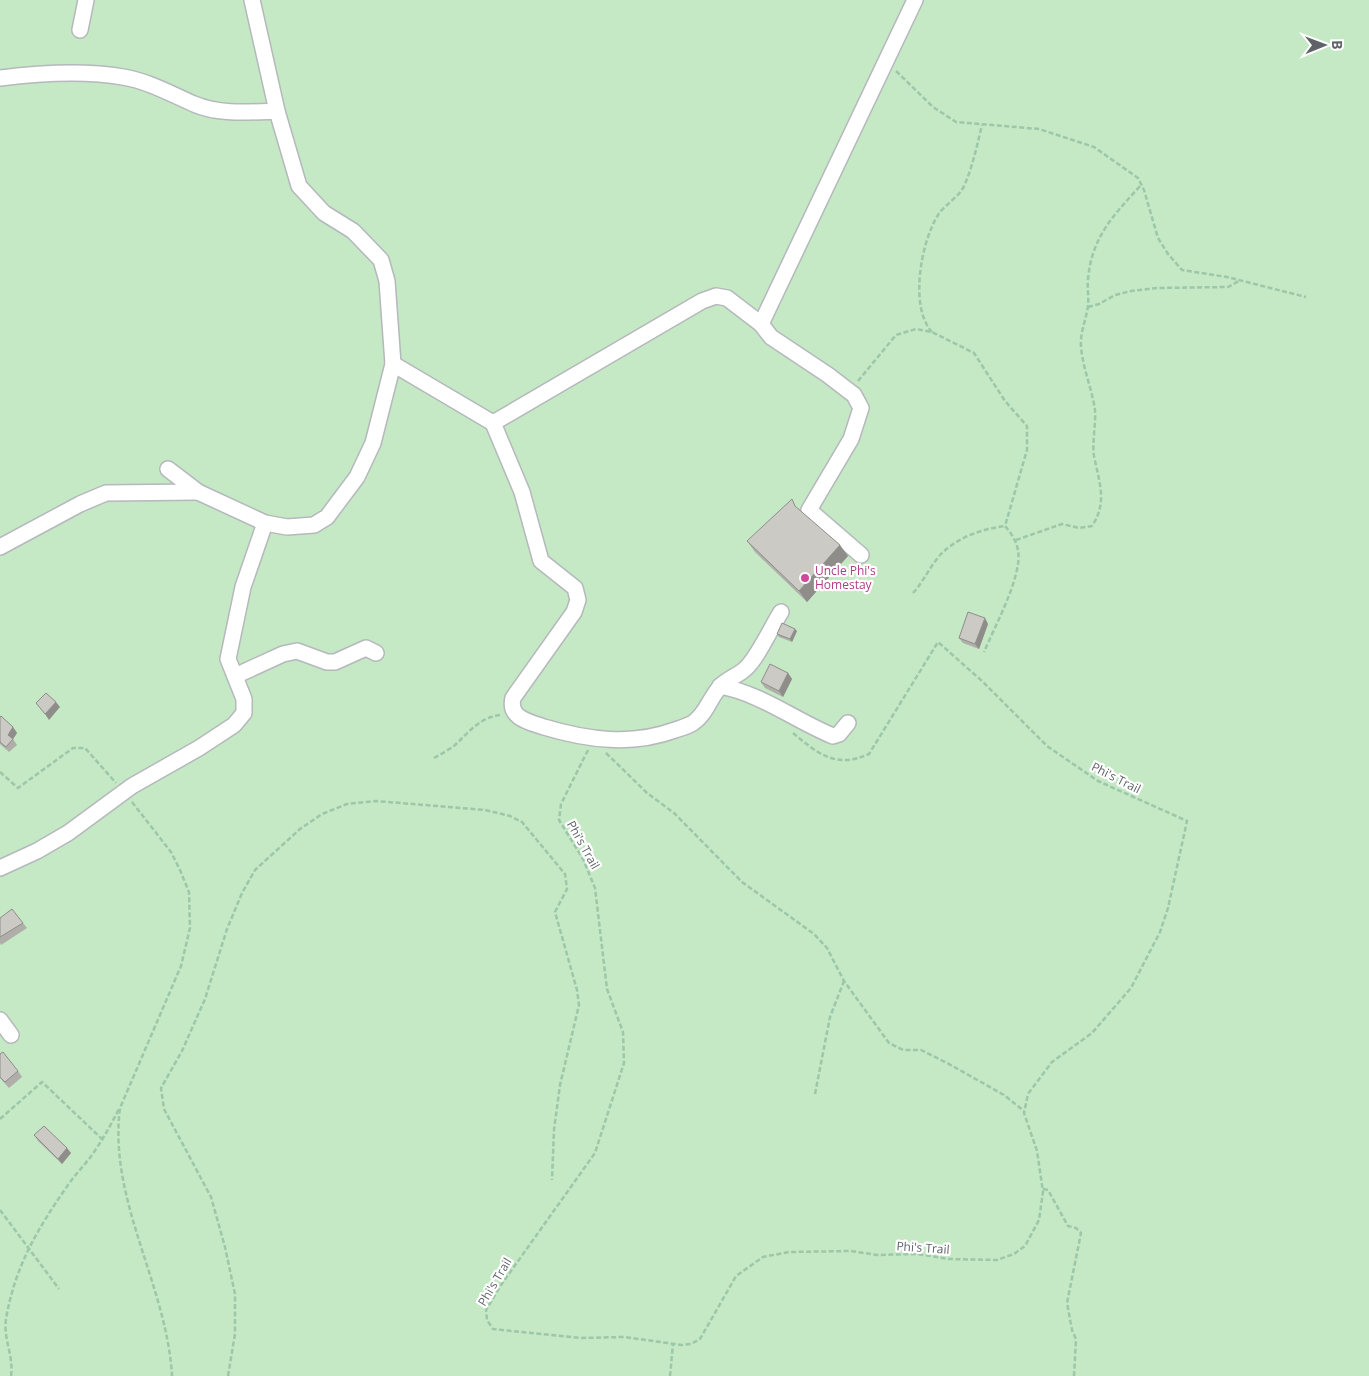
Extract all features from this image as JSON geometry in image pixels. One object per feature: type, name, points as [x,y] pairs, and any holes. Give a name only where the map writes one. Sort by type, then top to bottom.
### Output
[{"type":"street","points":[[80,30],[86,0]]},
{"type":"street","points":[[168,469],[198,492],[265,523],[287,527],[314,524],[331,511],[357,477],[373,443],[393,364],[388,280],[381,260],[353,231],[324,213],[299,186],[278,112],[252,0]]},
{"type":"street","points":[[761,324],[915,0]]},
{"type":"street","points":[[0,78],[47,73],[123,77],[176,94],[195,105],[226,111],[278,112]]},
{"type":"street","points":[[493,423],[709,298],[716,296],[727,298],[761,324],[770,337],[848,390],[854,395],[861,408],[851,439],[809,510],[861,555]]},
{"type":"street","points":[[393,364],[493,423],[522,492],[541,562],[575,588],[578,600],[574,612],[512,698],[511,706],[518,716],[524,720],[563,733],[594,739],[644,738],[665,734],[692,723],[708,709],[720,686],[746,669],[782,612]]},
{"type":"street","points":[[0,547],[80,504],[106,493],[198,492]]},
{"type":"street","points":[[0,868],[37,851],[68,833],[124,791],[199,748],[234,725],[244,713],[244,699],[228,659],[230,644],[252,558],[265,523]]},
{"type":"street","points":[[235,676],[283,654],[297,651],[327,662],[342,660],[366,648],[376,652]]},
{"type":"street","points":[[720,686],[742,690],[773,704],[805,724],[833,736],[839,734],[848,723]]},
{"type":"street","points":[[0,1020],[11,1035]]},
{"type":"path","points":[[883,66],[899,72],[914,91],[932,107],[956,122],[1039,129],[1094,146],[1138,178],[1158,238],[1168,254],[1182,270],[1239,280],[1306,297]]},
{"type":"path","points":[[932,332],[924,324],[921,310],[922,262],[930,231],[938,214],[965,185],[982,125]]},
{"type":"path","points":[[1015,541],[1062,524],[1079,528],[1092,526],[1098,516],[1102,504],[1101,486],[1094,454],[1095,410],[1081,346],[1081,326],[1088,306],[1088,278],[1096,242],[1106,225],[1141,185]]},
{"type":"path","points":[[1088,306],[1099,304],[1115,295],[1131,291],[1157,288],[1228,287],[1239,280]]},
{"type":"path","points":[[848,390],[858,382],[896,335],[916,329],[932,332],[974,353],[1005,401],[1027,426],[1027,450],[1005,526],[1015,541],[1019,552],[1013,586],[984,652]]},
{"type":"path","points":[[913,593],[925,580],[941,555],[962,539],[987,529],[1005,526]]},
{"type":"path","name":"Phi's Trail","points":[[594,739],[561,804],[559,820],[583,859],[596,888],[607,989],[623,1032],[624,1064],[595,1153],[501,1285],[486,1310],[487,1320],[493,1329],[502,1331],[520,1331],[580,1338],[624,1337],[673,1344],[691,1344],[700,1339],[736,1276],[763,1257],[789,1252],[822,1250],[851,1251],[877,1255],[917,1254],[949,1259],[997,1260],[1014,1254],[1025,1246],[1039,1220],[1043,1205],[1043,1189],[1037,1151],[1024,1111],[1028,1094],[1052,1062],[1092,1033],[1131,988],[1160,932],[1168,908],[1187,821],[1098,782],[1047,746],[982,681],[938,642],[869,754],[849,761],[825,757],[787,728]]},
{"type":"path","points":[[434,758],[453,747],[477,724],[491,716],[518,716]]},
{"type":"path","points":[[594,739],[614,763],[647,793],[674,813],[742,882],[814,934],[827,948],[844,981],[889,1044],[902,1050],[921,1050],[1004,1095],[1024,1111]]},
{"type":"path","points":[[0,772],[18,788],[73,748],[85,748],[124,791],[171,852],[189,892],[190,928],[181,966],[120,1108],[102,1139],[69,1184],[28,1247],[12,1294],[6,1322],[9,1349],[13,1362],[11,1376]]},
{"type":"path","points":[[228,1376],[235,1334],[235,1294],[225,1247],[211,1197],[164,1109],[161,1088],[182,1052],[205,999],[231,920],[255,870],[300,829],[322,814],[347,804],[376,801],[485,810],[510,816],[522,822],[565,874],[566,889],[555,912],[577,990],[579,1005],[560,1085],[554,1130],[552,1180]]},
{"type":"path","points":[[815,1094],[830,1016],[844,981]]},
{"type":"path","points":[[0,1119],[42,1082],[102,1139]]},
{"type":"path","points":[[120,1108],[117,1130],[119,1166],[158,1303],[172,1376]]},
{"type":"path","points":[[1043,1189],[1048,1190],[1068,1226],[1076,1228],[1081,1234],[1067,1303],[1072,1330],[1076,1339],[1074,1376]]},
{"type":"path","points":[[0,1210],[58,1289]]},
{"type":"path","points":[[670,1376],[673,1344]]},
{"type":"green space","points":[[0,0],[1369,0],[1369,1376],[0,1376]]},
{"type":"building","name":"Uncle Phi's Homestay","points":[[792,499],[795,506],[840,545],[799,591],[747,541]]},
{"type":"building","points":[[968,612],[985,618],[975,644],[959,638]]},
{"type":"building","points":[[782,623],[795,629],[790,639],[777,634]]},
{"type":"building","points":[[770,664],[788,673],[779,691],[761,682]]},
{"type":"building","points":[[46,693],[56,702],[45,714],[36,703]]},
{"type":"building","points":[[1,716],[13,727],[8,735],[13,739],[6,747],[0,742]]},
{"type":"building","points":[[12,909],[23,923],[0,937],[0,918]]},
{"type":"building","points":[[3,1052],[18,1071],[5,1082],[0,1077],[0,1054]]},
{"type":"building","points":[[44,1126],[67,1148],[58,1159],[34,1135]]},
{"type":"place","name":"Uncle Phi's Homestay","points":[[805,578]]}]
